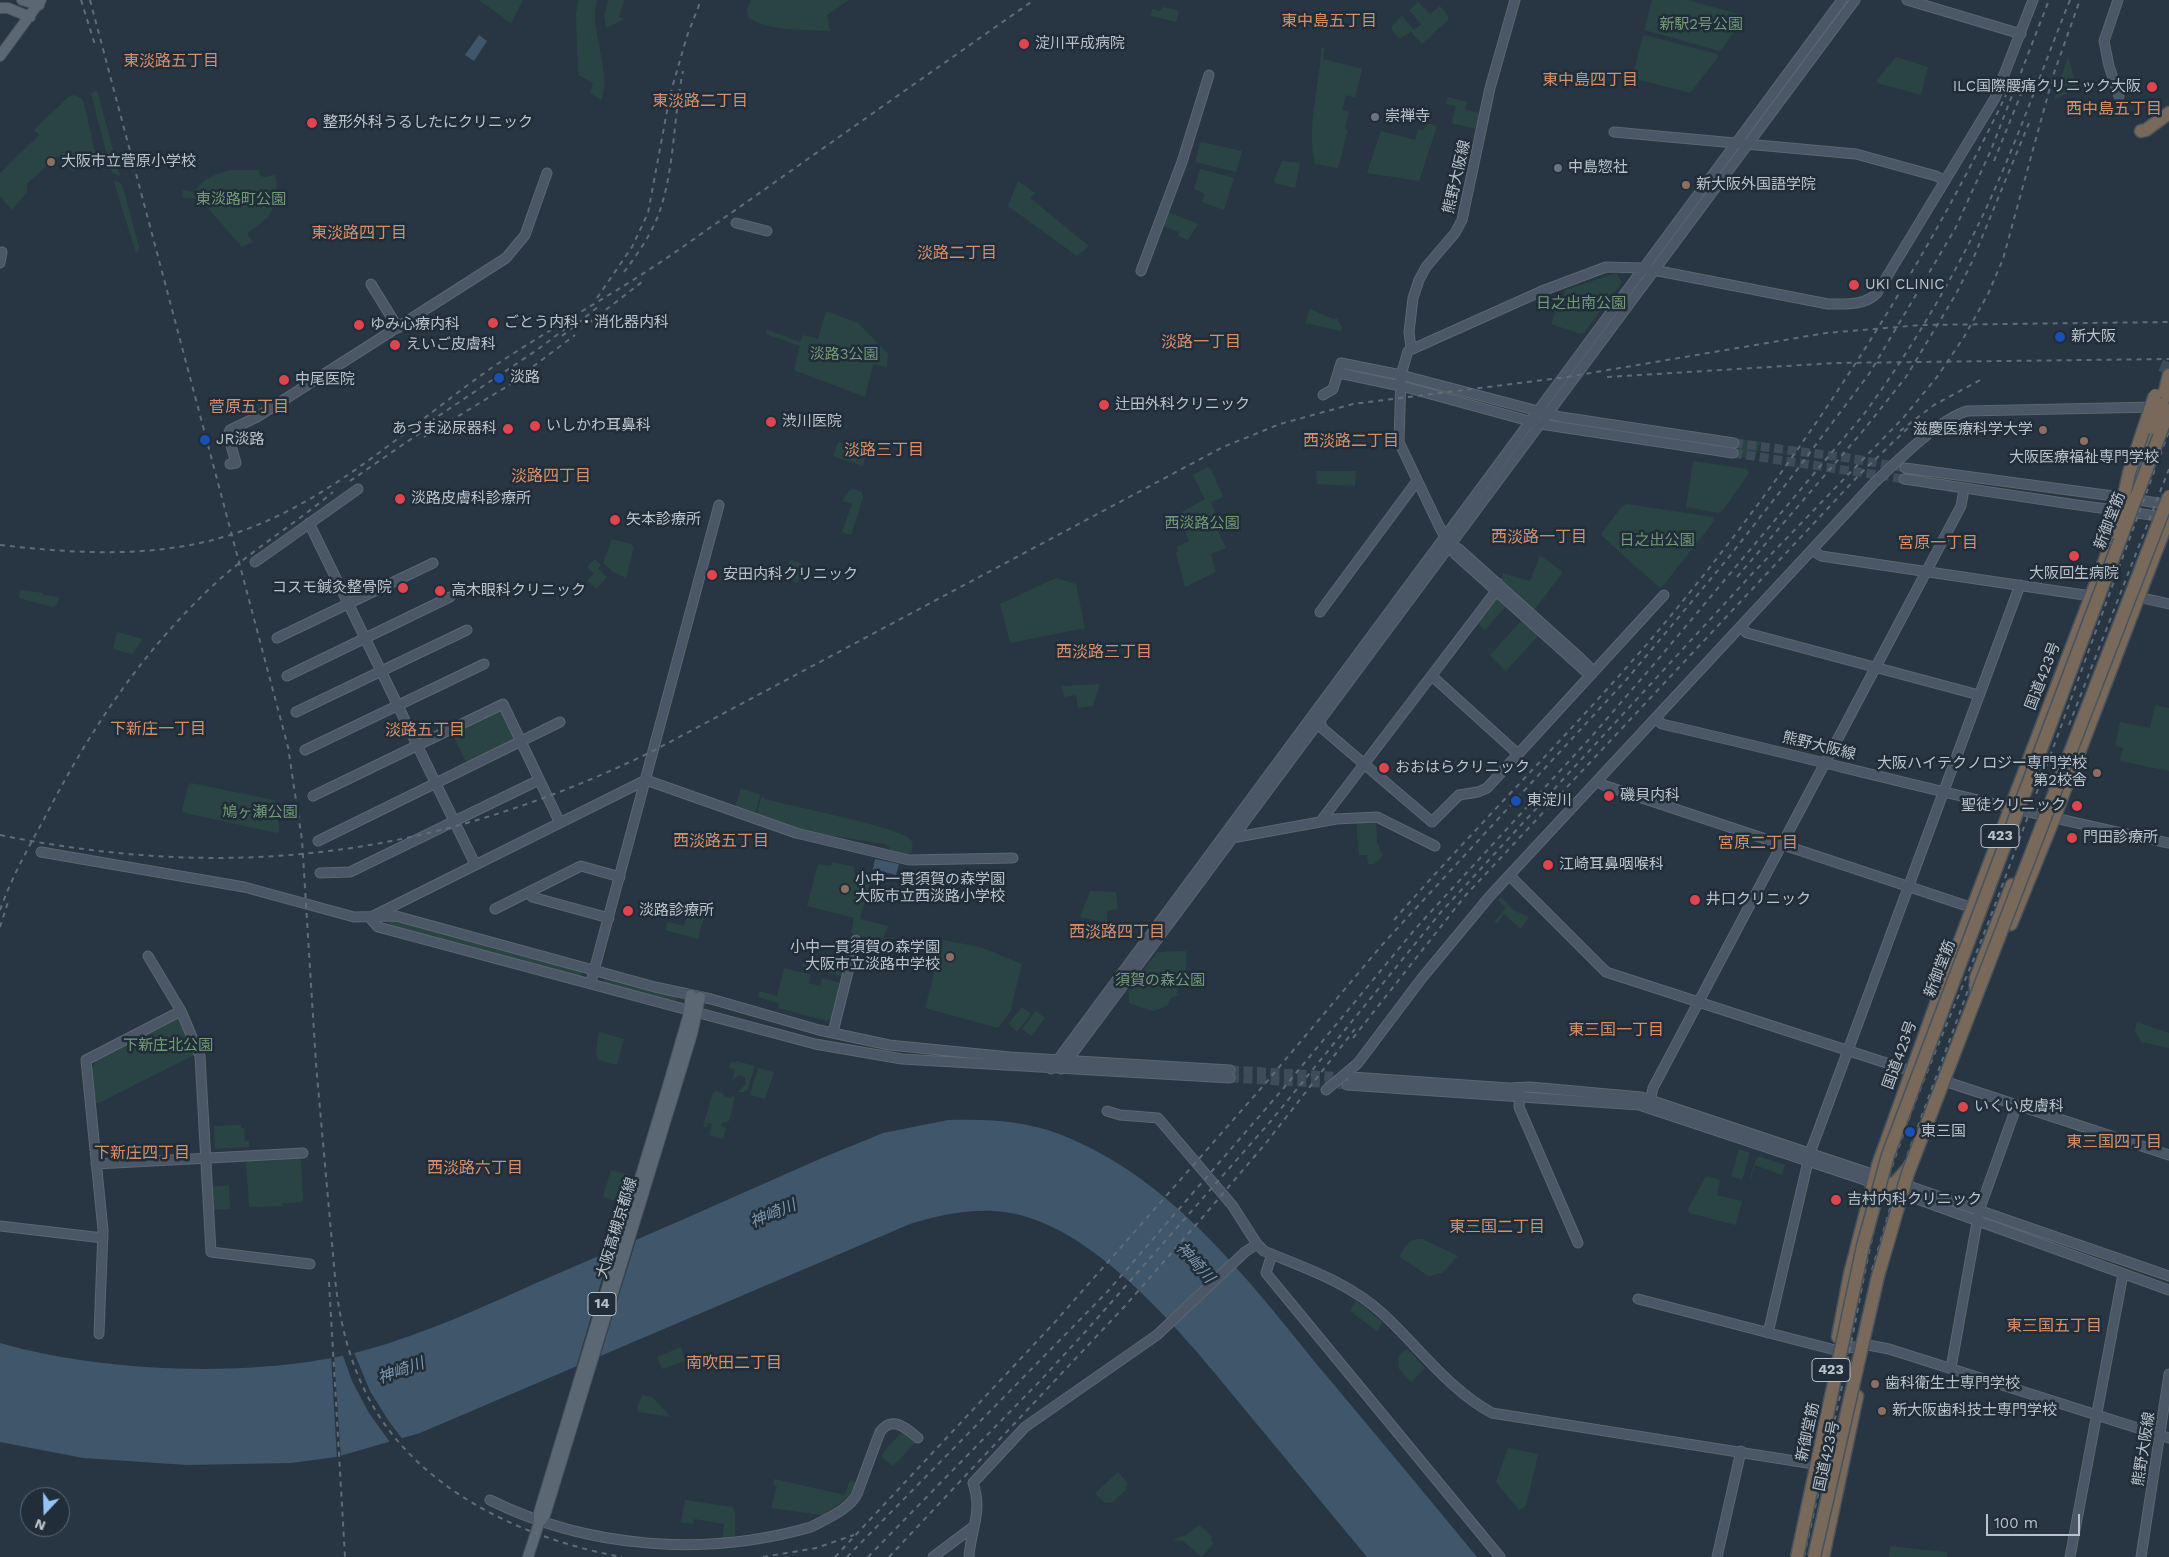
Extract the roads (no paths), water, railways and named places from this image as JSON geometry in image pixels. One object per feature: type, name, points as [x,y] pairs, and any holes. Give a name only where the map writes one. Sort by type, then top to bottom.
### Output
[{"type":"highway","points":[[2141,131],[2146,130],[2169,114]]},
{"type":"highway","points":[[2167,377],[2167,407]]},
{"type":"highway","points":[[2109,570],[2129,472],[2167,377]]},
{"type":"highway","points":[[2167,407],[2169,389]]},
{"type":"highway","name":"423","points":[[2128,498],[2152,428],[2167,407]]},
{"type":"highway","name":"新御堂筋","points":[[1797,1557],[1863,1246],[1880,1182],[1940,1014],[2109,570],[2167,407]]},
{"type":"highway","name":"423","points":[[1814,1557],[1878,1276],[1901,1196],[1941,1083],[2169,496]]},
{"type":"highway","name":"国道423号","points":[[1822,1557],[1884,1276],[1891,1185],[1912,1071],[2128,498]]},
{"type":"highway","name":"国道423号","points":[[1791,1557],[1864,1217],[1924,1145],[1947,1082],[2054,818],[2169,517]]},
{"type":"highway","points":[[1938,1001],[1962,974],[2043,757],[2054,713]]},
{"type":"highway","points":[[1976,1013],[1976,978],[2059,764],[2079,731]]},
{"type":"main road","points":[[22,0],[42,2]]},
{"type":"main road","points":[[0,56],[42,2]]},
{"type":"main road","points":[[0,8],[8,8],[30,17]]},
{"type":"main road","name":"大阪高槻京都線","points":[[528,1557],[539,1523],[545,1515],[561,1450],[694,1010],[695,996]]},
{"type":"street","name":"熊野大阪線","points":[[1515,0],[1490,88],[1462,220],[1455,233],[1426,267],[1414,293],[1409,332],[1411,348],[1405,355],[1401,375],[1399,442],[1455,554],[1497,587],[1585,672],[1592,674]]},
{"type":"street","points":[[1061,1069],[1320,720],[1448,541],[1537,412],[1842,0]]},
{"type":"street","points":[[1051,1069],[1057,1058],[1070,1044],[1448,541],[1549,413],[1855,0]]},
{"type":"street","points":[[1907,0],[2021,34]]},
{"type":"street","points":[[1411,348],[1588,272],[1616,266],[1655,270],[1828,304],[1864,301],[1877,293],[1995,98],[2033,0]]},
{"type":"street","points":[[2118,0],[2104,42],[2109,66],[2119,96]]},
{"type":"street","points":[[1141,271],[1182,162],[1208,75]]},
{"type":"street","points":[[1614,132],[1861,155],[1936,176],[1945,181]]},
{"type":"street","points":[[230,464],[236,463],[228,435],[230,430],[257,417],[498,264],[514,251],[531,223],[547,173]]},
{"type":"street","points":[[736,223],[767,231]]},
{"type":"street","points":[[0,263],[2,252]]},
{"type":"street","points":[[371,284],[398,328]]},
{"type":"street","points":[[1323,395],[1333,389],[1341,363],[1401,375],[1537,412],[1734,448],[1540,424],[1420,391],[1339,373]]},
{"type":"street","points":[[1400,404],[1405,397],[1420,391]]},
{"type":"street","points":[[1326,1090],[1358,1063],[1422,978],[1490,896],[1890,468],[1929,435],[1963,412],[2167,407]]},
{"type":"street","points":[[1905,468],[2169,505]]},
{"type":"street","points":[[1904,479],[2019,494],[2050,502],[2169,517]]},
{"type":"street","points":[[1320,612],[1417,481]]},
{"type":"street","points":[[255,562],[358,489]]},
{"type":"street","points":[[1649,1104],[1653,1088],[1961,506],[1963,495]]},
{"type":"street","points":[[591,982],[719,505]]},
{"type":"street","points":[[309,523],[475,864]]},
{"type":"street","points":[[1812,550],[1821,556],[2091,596]]},
{"type":"street","points":[[277,638],[433,563]]},
{"type":"street","points":[[1768,1333],[1808,1157],[2020,586]]},
{"type":"street","points":[[1320,822],[1365,765],[1497,587]]},
{"type":"street","points":[[1320,720],[1322,728],[1432,822],[1459,795],[1484,790],[1664,595]]},
{"type":"street","points":[[287,676],[450,597]]},
{"type":"street","points":[[2138,597],[2169,604]]},
{"type":"street","points":[[1741,627],[1748,633],[1980,694]]},
{"type":"street","points":[[296,712],[467,630]]},
{"type":"street","points":[[305,750],[484,664]]},
{"type":"street","points":[[1432,676],[1518,754]]},
{"type":"street","points":[[313,796],[503,704],[560,823]]},
{"type":"street","name":"熊野大阪線","points":[[1656,719],[1662,724],[1826,762],[2010,809],[2169,843]]},
{"type":"street","points":[[318,841],[560,722]]},
{"type":"street","points":[[320,873],[350,872],[539,780]]},
{"type":"street","points":[[370,918],[646,780],[796,833],[909,860],[1013,858]]},
{"type":"street","points":[[1598,781],[1603,785],[1973,908]]},
{"type":"street","points":[[1222,840],[1320,822],[1377,817],[1435,846]]},
{"type":"street","points":[[42,852],[244,887],[354,917],[396,916],[833,1032],[904,1048],[1057,1058],[1230,1074],[1051,1069],[867,1054],[815,1044],[591,982],[378,927],[370,918]]},
{"type":"street","points":[[496,908],[581,866],[620,877]]},
{"type":"street","points":[[1510,876],[1606,972],[1912,1071]]},
{"type":"street","points":[[529,892],[532,896],[609,918]]},
{"type":"street","points":[[833,1032],[856,940]]},
{"type":"street","points":[[148,956],[181,1011],[200,1056],[212,1252],[310,1264]]},
{"type":"street","points":[[99,1334],[103,1238],[86,1060],[181,1011]]},
{"type":"street","points":[[1350,1081],[1520,1092],[1622,1094],[1891,1185],[1979,1211],[2169,1276]]},
{"type":"street","points":[[1947,1082],[2169,1155]]},
{"type":"street","points":[[1520,1092],[1519,1108],[1578,1243]]},
{"type":"street","points":[[1951,1368],[1979,1211],[2017,1105]]},
{"type":"street","points":[[1107,1111],[1158,1118],[1184,1151],[1232,1205],[1257,1244],[1272,1254],[1330,1278],[1358,1295],[1381,1312],[1462,1393],[1492,1413],[1841,1468]]},
{"type":"street","points":[[96,1164],[206,1160],[303,1153]]},
{"type":"street","points":[[1891,1185],[1977,1221],[2169,1290]]},
{"type":"street","points":[[0,1226],[103,1238]]},
{"type":"street","points":[[969,1557],[978,1506],[973,1483],[996,1456],[1036,1418],[1160,1331],[1245,1252],[1257,1244]]},
{"type":"street","points":[[1272,1254],[1266,1273],[1500,1557]]},
{"type":"street","points":[[2070,1557],[2124,1274]]},
{"type":"street","points":[[1638,1299],[1835,1350],[1868,1346],[1951,1368],[2164,1437]]},
{"type":"street","name":"熊野大阪線","points":[[2141,1557],[2164,1437],[2169,1374]]},
{"type":"street","points":[[715,1553],[754,1548],[780,1540],[817,1524],[851,1502],[857,1494],[880,1432],[886,1425],[896,1423],[901,1425],[918,1438]]},
{"type":"street","points":[[1717,1557],[1741,1451]]},
{"type":"street","points":[[490,1500],[539,1523],[575,1535],[627,1548],[698,1554]]},
{"type":"street","points":[[933,1557],[973,1527]]},
{"type":"water","points":[[479,35],[487,41],[474,61],[465,55]]},
{"type":"water","points":[[875,859],[899,864],[896,875],[873,869]]},
{"type":"water","name":"神崎川","points":[[948,1120],[1004,1121],[1045,1129],[1059,1134],[1100,1153],[1139,1177],[1174,1205],[1207,1236],[1268,1304],[1477,1557],[1367,1557],[1180,1333],[1124,1277],[1094,1253],[1064,1233],[1033,1219],[1018,1214],[1002,1212],[971,1211],[940,1216],[910,1224],[420,1433],[336,1457],[291,1463],[187,1465],[83,1458],[0,1442],[0,1343],[86,1361],[183,1369],[279,1365],[324,1359],[366,1350],[411,1336],[456,1318],[883,1133]]},
{"type":"tunnel","points":[[2164,373],[2169,361]]},
{"type":"tunnel","points":[[1734,443],[1849,458],[1905,468]]},
{"type":"tunnel","points":[[1733,453],[1904,479]]},
{"type":"tunnel","points":[[1230,1070],[1347,1077]]},
{"type":"tunnel","points":[[1230,1078],[1347,1085]]},
{"type":"railway","points":[[81,0],[95,45]]},
{"type":"railway","points":[[90,0],[288,747],[302,840],[316,1064],[336,1288],[340,1315],[350,1355],[366,1393],[386,1427],[412,1456],[441,1482],[474,1504],[509,1522],[546,1537],[584,1549],[622,1557]]},
{"type":"railway","points":[[597,298],[632,247],[648,213],[670,95],[687,36],[701,0]]},
{"type":"railway","points":[[0,545],[90,552],[121,552],[180,547],[210,541],[239,532],[274,518],[307,501],[370,459],[490,369],[674,253],[1034,0]]},
{"type":"railway","points":[[835,1557],[1055,1322],[1264,1085],[1382,945],[1627,679],[1729,557],[1790,479],[1869,374],[1955,229],[1991,150],[2049,0]]},
{"type":"railway","points":[[847,1557],[1108,1291],[1282,1090],[1416,928],[1592,736],[1655,663],[1864,414],[1913,342],[1943,292],[1983,215],[2028,108],[2070,0]]},
{"type":"railway","points":[[868,1557],[1039,1382],[1086,1331],[1270,1122],[1441,912],[1751,575],[1903,418],[1937,377],[1964,337],[1988,294],[2003,259],[2054,73],[2080,0]]},
{"type":"railway","points":[[624,272],[651,231],[664,199],[671,163],[683,71]]},
{"type":"railway","points":[[1994,161],[2021,94]]},
{"type":"railway","points":[[1394,920],[1653,637],[1754,510],[1847,377],[1890,308],[1970,167],[2006,95]]},
{"type":"railway","points":[[1737,577],[1862,432],[1906,377],[1956,294],[1971,264],[2029,123]]},
{"type":"railway","points":[[590,322],[642,282]]},
{"type":"railway","points":[[562,336],[599,306]]},
{"type":"railway","points":[[0,835],[87,849],[171,857],[253,857],[334,850],[414,836],[493,815],[573,787],[653,751],[1223,447],[1280,424],[1353,404],[1567,377],[1826,333],[1921,325],[2169,322]]},
{"type":"railway","points":[[422,427],[537,350],[566,328]]},
{"type":"railway","points":[[424,437],[506,387],[575,335]]},
{"type":"railway","points":[[1607,377],[1835,363],[2169,359]]},
{"type":"railway","points":[[1900,431],[1934,405],[1984,378]]},
{"type":"railway","points":[[350,481],[430,426]]},
{"type":"railway","points":[[1353,1038],[1465,896],[1860,474],[1908,428]]},
{"type":"railway","points":[[1804,1557],[1844,1378],[1873,1235],[1894,1161],[1906,1126],[1990,918],[2169,431]]},
{"type":"railway","points":[[2069,725],[2169,469]]},
{"type":"railway","points":[[0,910],[25,854],[79,755],[142,662],[192,606],[219,580],[333,492]]},
{"type":"railway","points":[[0,927],[8,902]]},
{"type":"railway","points":[[1872,1270],[1899,1178],[1971,982]]},
{"type":"railway","points":[[889,1557],[1125,1306],[1266,1143],[1355,1029]]},
{"type":"railway","points":[[329,1282],[345,1557]]},
{"type":"railway","points":[[763,1557],[816,1548],[854,1535]]},
{"type":"place","name":"淀川平成病院","points":[[1024,44]]},
{"type":"place","name":"ILC国際腰痛クリニック大阪","points":[[2152,87]]},
{"type":"place","name":"崇禅寺","points":[[1375,117]]},
{"type":"place","name":"整形外科うるしたにクリニック","points":[[312,123]]},
{"type":"place","name":"大阪市立菅原小学校","points":[[51,162]]},
{"type":"place","name":"中島惣社","points":[[1558,168]]},
{"type":"place","name":"新大阪外国語学院","points":[[1686,185]]},
{"type":"place","name":"UKI CLINIC","points":[[1854,285]]},
{"type":"place","name":"ごとう内科・消化器内科","points":[[493,323]]},
{"type":"place","name":"ゆみ心療内科","points":[[359,325]]},
{"type":"place","name":"新大阪","points":[[2060,337]]},
{"type":"place","name":"えいご皮膚科","points":[[395,345]]},
{"type":"place","name":"淡路","points":[[499,378]]},
{"type":"place","name":"中尾医院","points":[[284,380]]},
{"type":"place","name":"辻田外科クリニック","points":[[1104,405]]},
{"type":"place","name":"渋川医院","points":[[771,422]]},
{"type":"place","name":"いしかわ耳鼻科","points":[[535,426]]},
{"type":"place","name":"あづま泌尿器科","points":[[508,429]]},
{"type":"place","name":"滋慶医療科学大学","points":[[2043,430]]},
{"type":"place","name":"JR淡路","points":[[205,440]]},
{"type":"place","name":"大阪医療福祉専門学校","points":[[2084,441]]},
{"type":"place","name":"淡路皮膚科診療所","points":[[400,499]]},
{"type":"place","name":"矢本診療所","points":[[615,520]]},
{"type":"place","name":"大阪回生病院","points":[[2074,556]]},
{"type":"place","name":"安田内科クリニック","points":[[712,575]]},
{"type":"place","name":"コスモ鍼灸整骨院","points":[[403,588]]},
{"type":"place","name":"高木眼科クリニック","points":[[440,591]]},
{"type":"place","name":"おおはらクリニック","points":[[1384,768]]},
{"type":"place","name":"大阪ハイテクノロジー専門学校 第2校舎","points":[[2097,773]]},
{"type":"place","name":"磯貝内科","points":[[1609,796]]},
{"type":"place","name":"東淀川","points":[[1516,801]]},
{"type":"place","name":"聖徒クリニック","points":[[2077,806]]},
{"type":"place","name":"門田診療所","points":[[2072,838]]},
{"type":"place","name":"江崎耳鼻咽喉科","points":[[1548,865]]},
{"type":"place","name":"小中一貫須賀の森学園 大阪市立西淡路小学校","points":[[845,889]]},
{"type":"place","name":"井口クリニック","points":[[1695,900]]},
{"type":"place","name":"淡路診療所","points":[[628,911]]},
{"type":"place","name":"小中一貫須賀の森学園 大阪市立淡路中学校","points":[[950,957]]},
{"type":"place","name":"いくい皮膚科","points":[[1963,1107]]},
{"type":"place","name":"東三国","points":[[1910,1132]]},
{"type":"place","name":"吉村内科クリニック","points":[[1836,1200]]},
{"type":"place","name":"歯科衛生士専門学校","points":[[1875,1384]]},
{"type":"place","name":"新大阪歯科技士専門学校","points":[[1882,1411]]},
{"type":"district","name":"東中島五丁目","points":[[1329,21]]},
{"type":"district","name":"東淡路五丁目","points":[[171,61]]},
{"type":"district","name":"東中島四丁目","points":[[1590,80]]},
{"type":"district","name":"東淡路二丁目","points":[[700,101]]},
{"type":"district","name":"西中島五丁目","points":[[2114,109]]},
{"type":"district","name":"東淡路四丁目","points":[[359,233]]},
{"type":"district","name":"淡路二丁目","points":[[957,253]]},
{"type":"district","name":"淡路一丁目","points":[[1201,342]]},
{"type":"district","name":"菅原五丁目","points":[[249,407]]},
{"type":"district","name":"西淡路二丁目","points":[[1351,441]]},
{"type":"district","name":"淡路三丁目","points":[[884,450]]},
{"type":"district","name":"淡路四丁目","points":[[551,476]]},
{"type":"district","name":"西淡路一丁目","points":[[1539,537]]},
{"type":"district","name":"宮原一丁目","points":[[1938,543]]},
{"type":"district","name":"西淡路三丁目","points":[[1104,652]]},
{"type":"district","name":"下新庄一丁目","points":[[158,729]]},
{"type":"district","name":"淡路五丁目","points":[[425,730]]},
{"type":"district","name":"西淡路五丁目","points":[[721,841]]},
{"type":"district","name":"宮原二丁目","points":[[1758,843]]},
{"type":"district","name":"西淡路四丁目","points":[[1117,932]]},
{"type":"district","name":"東三国一丁目","points":[[1616,1030]]},
{"type":"district","name":"東三国四丁目","points":[[2114,1142]]},
{"type":"district","name":"下新庄四丁目","points":[[142,1153]]},
{"type":"district","name":"西淡路六丁目","points":[[475,1168]]},
{"type":"district","name":"東三国二丁目","points":[[1497,1227]]},
{"type":"district","name":"東三国五丁目","points":[[2054,1326]]},
{"type":"district","name":"南吹田二丁目","points":[[734,1363]]},
{"type":"park label","name":"新駅2号公園","points":[[1701,25]]},
{"type":"park label","name":"東淡路町公園","points":[[241,200]]},
{"type":"park label","name":"日之出南公園","points":[[1581,304]]},
{"type":"park label","name":"淡路3公園","points":[[844,355]]},
{"type":"park label","name":"西淡路公園","points":[[1202,524]]},
{"type":"park label","name":"日之出公園","points":[[1657,541]]},
{"type":"park label","name":"鳩ヶ瀬公園","points":[[260,813]]},
{"type":"park label","name":"須賀の森公園","points":[[1160,981]]},
{"type":"park label","name":"下新庄北公園","points":[[168,1046]]}]
